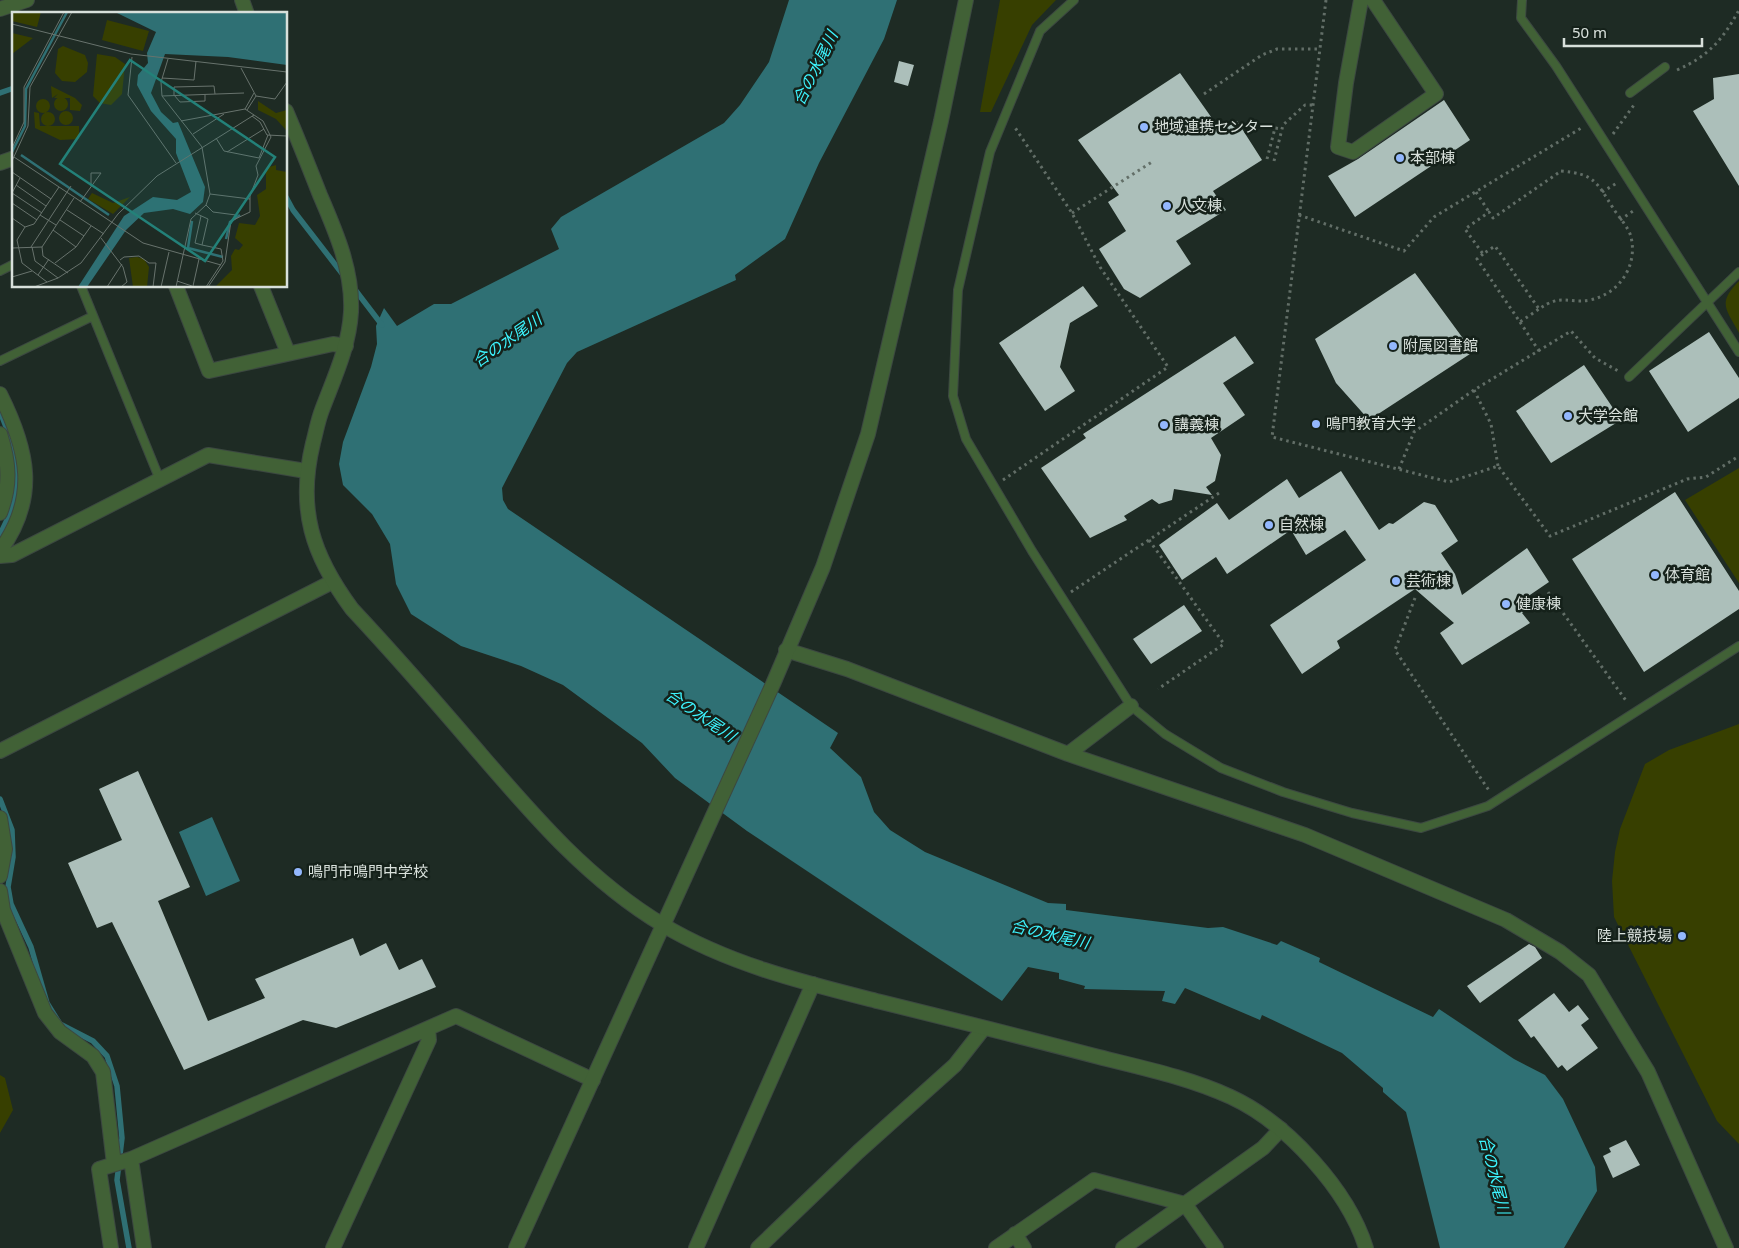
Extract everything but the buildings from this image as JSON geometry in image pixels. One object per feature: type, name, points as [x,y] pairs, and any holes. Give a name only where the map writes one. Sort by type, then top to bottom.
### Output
[{"type":"street","points":[[0,9],[27,0]]},
{"type":"street","points":[[242,0],[246,12]]},
{"type":"street","points":[[516,1248],[664,926],[822,567],[868,434],[941,120],[966,0]]},
{"type":"street","points":[[1361,0],[1346,83],[1338,148],[1353,152],[1436,94],[1373,0]]},
{"type":"street","points":[[288,116],[338,240],[349,277],[351,312],[346,346],[321,412],[306,471],[306,507],[314,542],[332,582],[352,609],[532,815],[597,879],[664,926],[745,965],[1171,1075],[1233,1097],[1281,1129],[1310,1157],[1338,1194],[1362,1235],[1366,1248]]},
{"type":"street","points":[[0,163],[12,159]]},
{"type":"street","points":[[177,288],[209,371],[333,344],[346,346]]},
{"type":"street","points":[[263,288],[288,353]]},
{"type":"street","points":[[0,394],[22,449],[27,481],[19,517],[0,551]]},
{"type":"street","points":[[0,434],[6,453],[9,478],[6,497],[0,513]]},
{"type":"street","points":[[0,556],[12,555],[208,454],[306,471]]},
{"type":"street","points":[[0,751],[332,582]]},
{"type":"street","points":[[786,650],[847,669],[1068,754],[1305,835],[1506,920],[1560,952],[1589,975],[1648,1072],[1726,1248]]},
{"type":"street","points":[[1068,754],[1131,706]]},
{"type":"street","points":[[0,818],[5,849],[0,876]]},
{"type":"street","points":[[0,891],[3,910],[45,1013],[60,1032],[93,1056],[103,1072],[114,1164]]},
{"type":"street","points":[[696,1248],[813,984]]},
{"type":"street","points":[[111,1248],[99,1169],[131,1159],[456,1016],[593,1080]]},
{"type":"street","points":[[758,1248],[858,1152],[955,1064],[984,1028]]},
{"type":"street","points":[[333,1248],[429,1040],[428,1029]]},
{"type":"street","points":[[1123,1248],[1263,1148],[1281,1129]]},
{"type":"street","points":[[131,1159],[144,1248]]},
{"type":"street","points":[[996,1248],[1094,1180],[1186,1204],[1216,1248]]},
{"type":"street","points":[[1015,1234],[1024,1248]]},
{"type":"lane","points":[[1074,0],[1040,32],[990,152],[958,290],[953,396],[966,439],[1062,598],[1131,706],[1165,734],[1221,768],[1283,792],[1352,813],[1421,828],[1488,806],[1739,646]]},
{"type":"lane","points":[[1522,0],[1521,18],[1592,121],[1739,352]]},
{"type":"lane","points":[[1630,93],[1664,67]]},
{"type":"lane","points":[[0,271],[12,265]]},
{"type":"lane","points":[[1629,377],[1706,301],[1739,272]]},
{"type":"lane","points":[[82,288],[160,480]]},
{"type":"lane","points":[[0,361],[93,316]]},
{"type":"path","points":[[1326,0],[1272,437],[1448,482],[1498,466]]},
{"type":"path","points":[[1204,94],[1262,55],[1277,49],[1320,49]]},
{"type":"path","points":[[1274,161],[1283,125],[1305,106],[1312,105]]},
{"type":"path","points":[[994,486],[1168,367],[1100,268],[1072,213],[1006,113]]},
{"type":"path","points":[[1299,216],[1404,250],[1434,216],[1592,121]]},
{"type":"path","points":[[1268,159],[1275,128],[1282,129]]},
{"type":"path","points":[[1072,213],[1152,162]]},
{"type":"path","points":[[1475,192],[1494,218],[1561,171],[1581,173],[1596,181],[1631,236],[1631,262],[1623,281],[1609,292],[1589,300],[1563,298],[1550,301],[1520,322]]},
{"type":"path","points":[[1483,254],[1466,229],[1489,212]]},
{"type":"path","points":[[1539,309],[1495,246],[1476,259],[1539,350]]},
{"type":"path","points":[[1399,469],[1414,432],[1474,390],[1571,331],[1595,358],[1629,377]]},
{"type":"path","points":[[1474,390],[1491,424],[1498,466],[1550,536],[1687,479],[1706,478],[1739,456]]},
{"type":"path","points":[[1062,598],[1219,493]]},
{"type":"path","points":[[1150,540],[1224,644],[1158,689]]},
{"type":"path","points":[[1548,592],[1635,713]]},
{"type":"path","points":[[1415,598],[1395,650],[1496,801]]},
{"type":"green space","points":[[1000,0],[1056,0],[1032,25],[991,112],[980,112]]},
{"type":"green space","points":[[1739,281],[1739,333],[1727,312],[1726,301],[1728,295]]},
{"type":"green space","points":[[1739,468],[1739,583],[1685,500]]},
{"type":"green space","name":"陸上競技場","points":[[1739,724],[1739,1144],[1717,1121],[1614,917],[1612,881],[1620,829],[1645,764],[1669,750]]},
{"type":"green space","points":[[0,1075],[5,1078],[13,1110],[0,1133]]},
{"type":"water","name":"合の水尾川","points":[[789,0],[897,0],[884,39],[819,163],[785,239],[735,275],[736,280],[577,352],[567,363],[502,488],[503,500],[508,509],[838,733],[830,748],[861,777],[874,812],[890,830],[925,852],[1048,903],[1066,904],[1066,910],[1208,928],[1223,927],[1277,945],[1281,941],[1320,958],[1319,962],[1433,1017],[1439,1009],[1514,1059],[1545,1075],[1563,1099],[1595,1167],[1597,1191],[1564,1248],[1440,1248],[1406,1112],[1383,1092],[1383,1088],[1342,1053],[1262,1015],[1260,1020],[1185,988],[1175,1004],[1162,1001],[1165,991],[1084,989],[1085,986],[1059,979],[1059,973],[1028,967],[1002,1001],[747,831],[675,778],[642,743],[563,685],[521,666],[461,646],[411,614],[396,584],[390,544],[372,514],[343,485],[339,464],[343,442],[371,367],[377,344],[376,326],[384,308],[397,326],[434,304],[451,304],[559,249],[551,229],[561,217],[724,123],[740,105],[769,62]]},
{"type":"water","points":[[212,817],[240,881],[206,896],[179,832]]},
{"type":"waterway","points":[[0,93],[12,89]]},
{"type":"waterway","points":[[288,201],[293,210],[344,276]]},
{"type":"waterway","points":[[353,287],[382,325]]},
{"type":"waterway","points":[[0,412],[12,443],[16,473],[13,503],[0,534]]},
{"type":"waterway","points":[[0,799],[12,830],[13,857],[8,887],[11,904],[31,947],[47,1003],[60,1024],[93,1041],[107,1056],[117,1086],[122,1138],[117,1180],[129,1248]]},
{"type":"place","name":"地域連携センター","points":[[1144,127]]},
{"type":"place","name":"本部棟","points":[[1400,158]]},
{"type":"place","name":"人文棟","points":[[1167,206]]},
{"type":"place","name":"附属図書館","points":[[1393,346]]},
{"type":"place","name":"大学会館","points":[[1568,416]]},
{"type":"place","name":"鳴門教育大学","points":[[1316,424]]},
{"type":"place","name":"講義棟","points":[[1164,425]]},
{"type":"place","name":"自然棟","points":[[1269,525]]},
{"type":"place","name":"体育館","points":[[1655,575]]},
{"type":"place","name":"芸術棟","points":[[1396,581]]},
{"type":"place","name":"健康棟","points":[[1506,604]]},
{"type":"place","name":"鳴門市鳴門中学校","points":[[298,872]]},
{"type":"place","name":"陸上競技場","points":[[1682,936]]}]
